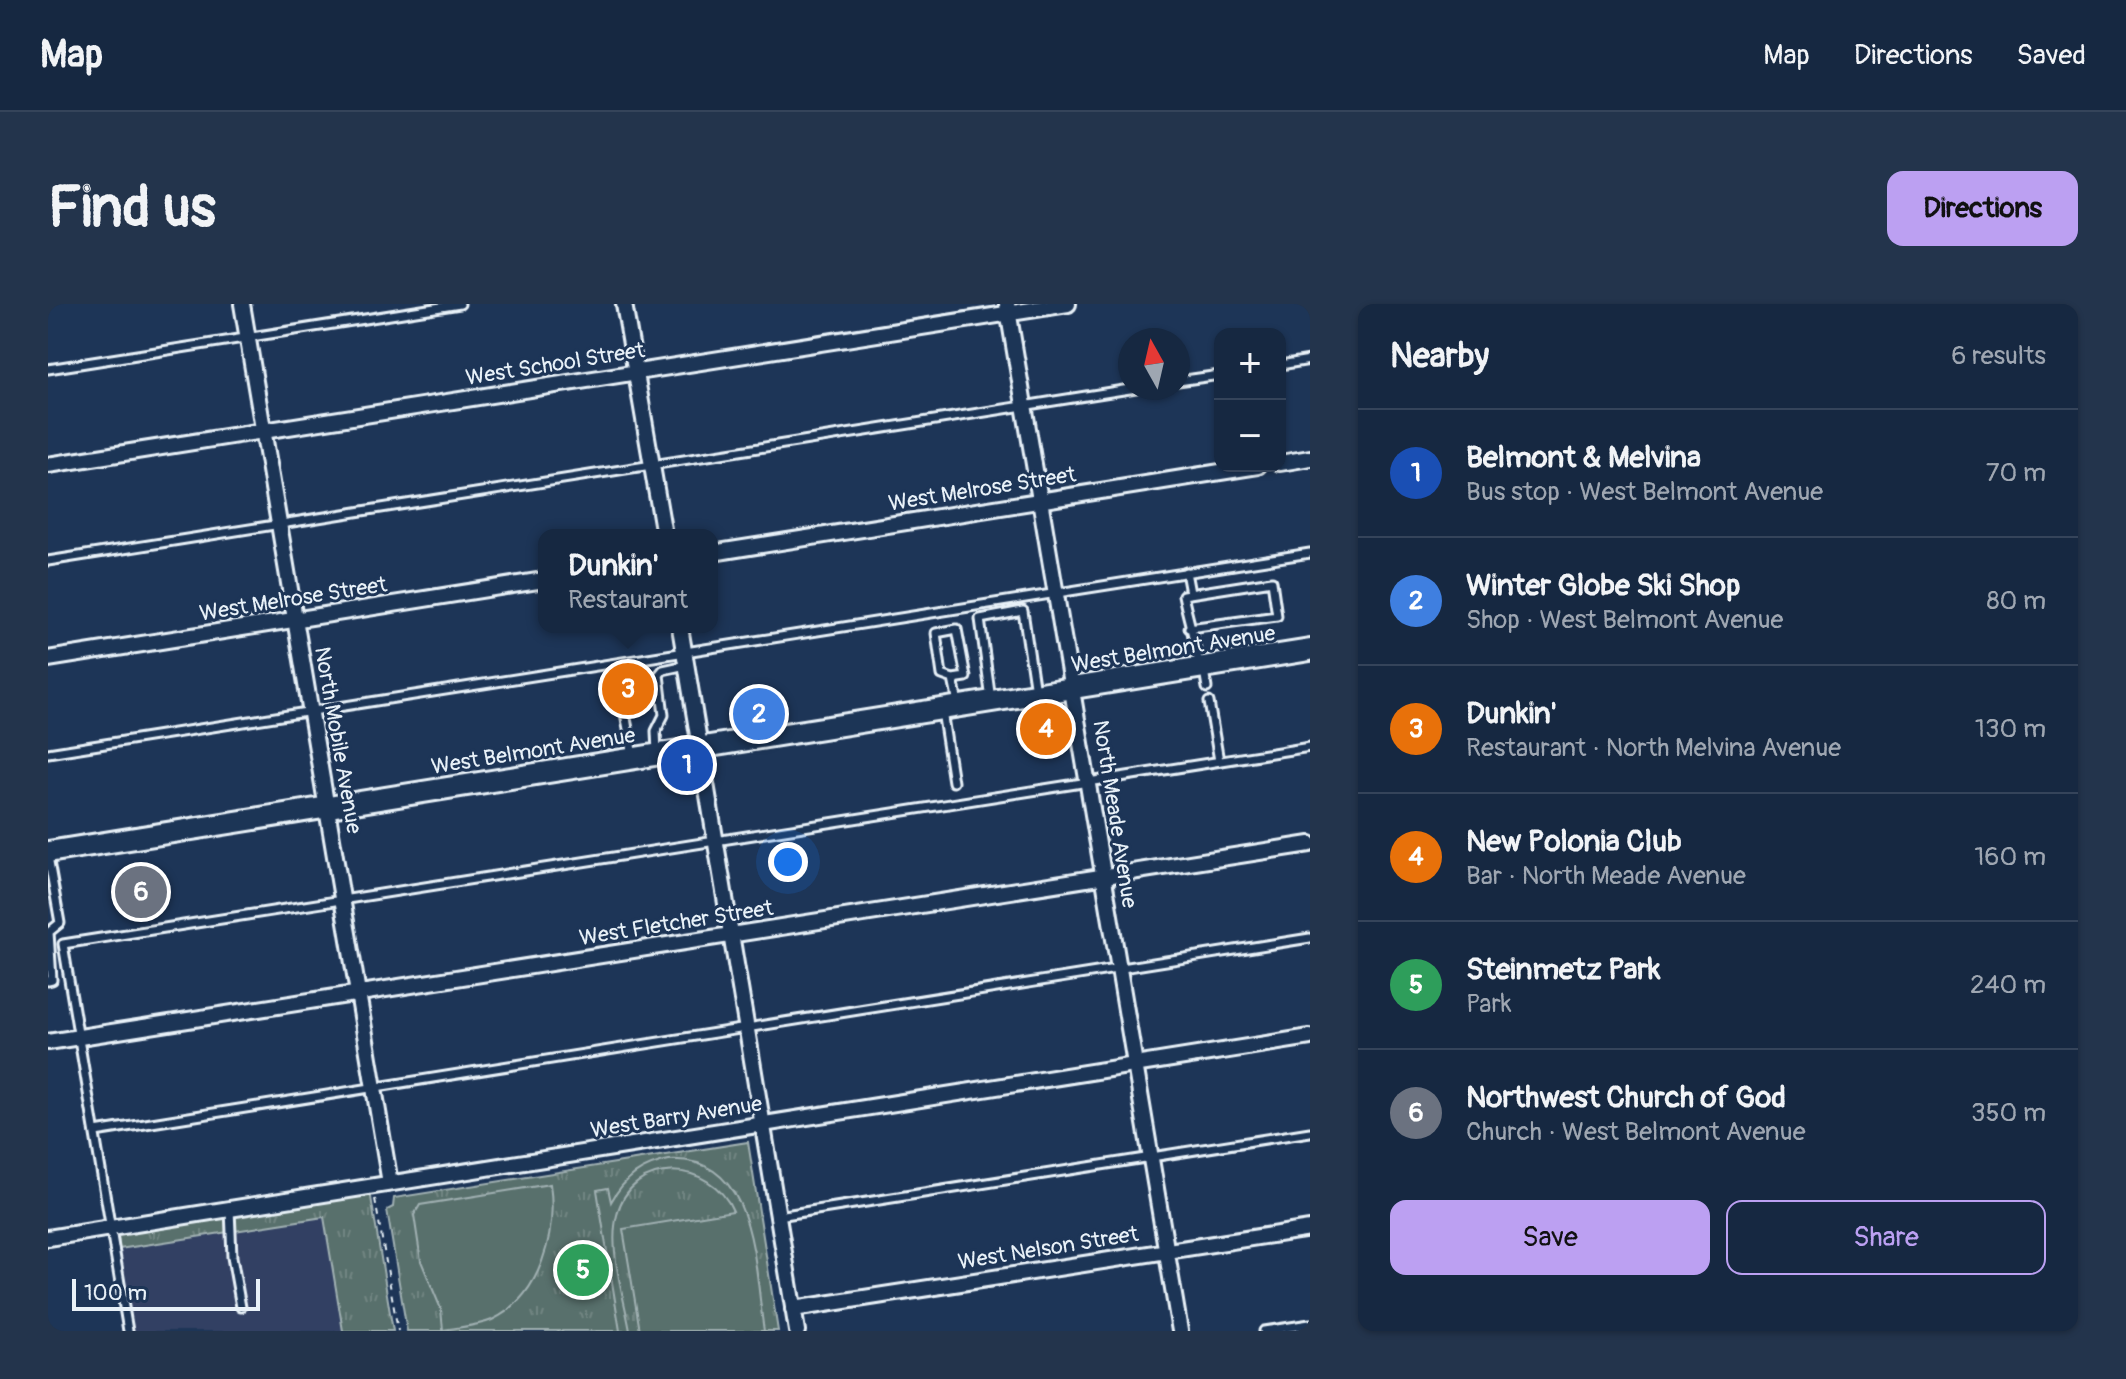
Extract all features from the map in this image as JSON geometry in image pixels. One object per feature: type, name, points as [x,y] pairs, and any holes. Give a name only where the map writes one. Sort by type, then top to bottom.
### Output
[{"type":"main road","name":"West Belmont Avenue","points":[[48,854],[1073,688],[1204,674],[1310,650]]},
{"type":"street","name":"North Mobile Avenue","points":[[242,304],[390,1183]]},
{"type":"street","points":[[624,304],[663,529]]},
{"type":"street","name":"West School Street","points":[[48,465],[636,372],[1008,309],[1068,304]]},
{"type":"street","name":"North Meade Avenue","points":[[1008,309],[1180,1331]]},
{"type":"street","points":[[1286,462],[1310,458]]},
{"type":"street","name":"West Melrose Street","points":[[718,552],[1221,472]]},
{"type":"street","name":"West Melrose Street","points":[[48,659],[538,581]]},
{"type":"street","points":[[681,633],[797,1331]]},
{"type":"street","name":"West Fletcher Street","points":[[48,1042],[1310,844]]},
{"type":"street","name":"West Barry Avenue","points":[[48,1238],[1310,1037]]},
{"type":"street","name":"West Nelson Street","points":[[793,1309],[1310,1229]]},
{"type":"lane","points":[[48,369],[460,304]]},
{"type":"lane","points":[[1286,364],[1310,360]]},
{"type":"lane","points":[[1190,379],[1214,376]]},
{"type":"lane","points":[[48,561],[1118,391]]},
{"type":"lane","points":[[48,753],[685,659],[1056,591],[1310,553]]},
{"type":"lane","points":[[1186,572],[1190,593]]},
{"type":"lane","points":[[1189,628],[1277,616],[1272,581],[1183,595],[1189,628],[1194,635],[1204,674]]},
{"type":"lane","points":[[992,701],[980,619],[1023,611],[1036,694]]},
{"type":"lane","points":[[957,629],[966,677],[953,679],[942,675],[936,633],[957,629]]},
{"type":"lane","points":[[657,755],[656,731],[664,715],[659,675],[685,659]]},
{"type":"lane","points":[[953,679],[950,708],[953,782]]},
{"type":"lane","points":[[1209,702],[1219,761]]},
{"type":"lane","points":[[625,713],[633,759]]},
{"type":"lane","points":[[128,1331],[63,944],[1310,747]]},
{"type":"lane","points":[[48,854],[60,923],[49,932],[52,980],[48,981]]},
{"type":"lane","points":[[95,1132],[1310,938]]},
{"type":"lane","points":[[778,1216],[1310,1132]]},
{"type":"lane","points":[[230,1209],[232,1257],[241,1307]]},
{"type":"lane","points":[[1264,1331],[1310,1324]]},
{"type":"path","points":[[375,1199],[398,1331]]},
{"type":"shaded area","points":[[324,1217],[343,1331],[134,1331],[119,1249]]},
{"type":"green space","points":[[748,1142],[778,1331],[407,1331],[387,1210],[393,1207],[394,1198]]},
{"type":"green space","points":[[669,1160],[698,1163],[720,1176],[736,1196],[753,1248],[764,1331],[640,1331],[623,1229],[733,1211],[722,1194],[708,1181],[672,1171],[654,1174],[638,1182],[625,1196],[617,1215],[614,1243],[630,1331],[620,1331],[597,1190],[608,1188],[611,1202],[635,1174],[650,1165]]},
{"type":"green space","points":[[550,1184],[552,1203],[548,1242],[534,1280],[523,1296],[509,1310],[492,1320],[443,1330],[441,1309],[421,1261],[414,1215],[420,1205]]},
{"type":"green space","points":[[370,1191],[393,1331],[343,1331],[324,1217],[119,1249],[118,1231]]},
{"type":"place","name":"Dunkin'","points":[[628,689]]},
{"type":"place","name":"Winter Globe Ski Shop","points":[[759,714]]},
{"type":"place","name":"New Polonia Club","points":[[1046,729]]},
{"type":"place","name":"Belmont & Melvina","points":[[687,765]]},
{"type":"place","name":"Northwest Church of God","points":[[141,892]]},
{"type":"place","name":"Steinmetz Park","points":[[583,1270]]}]
